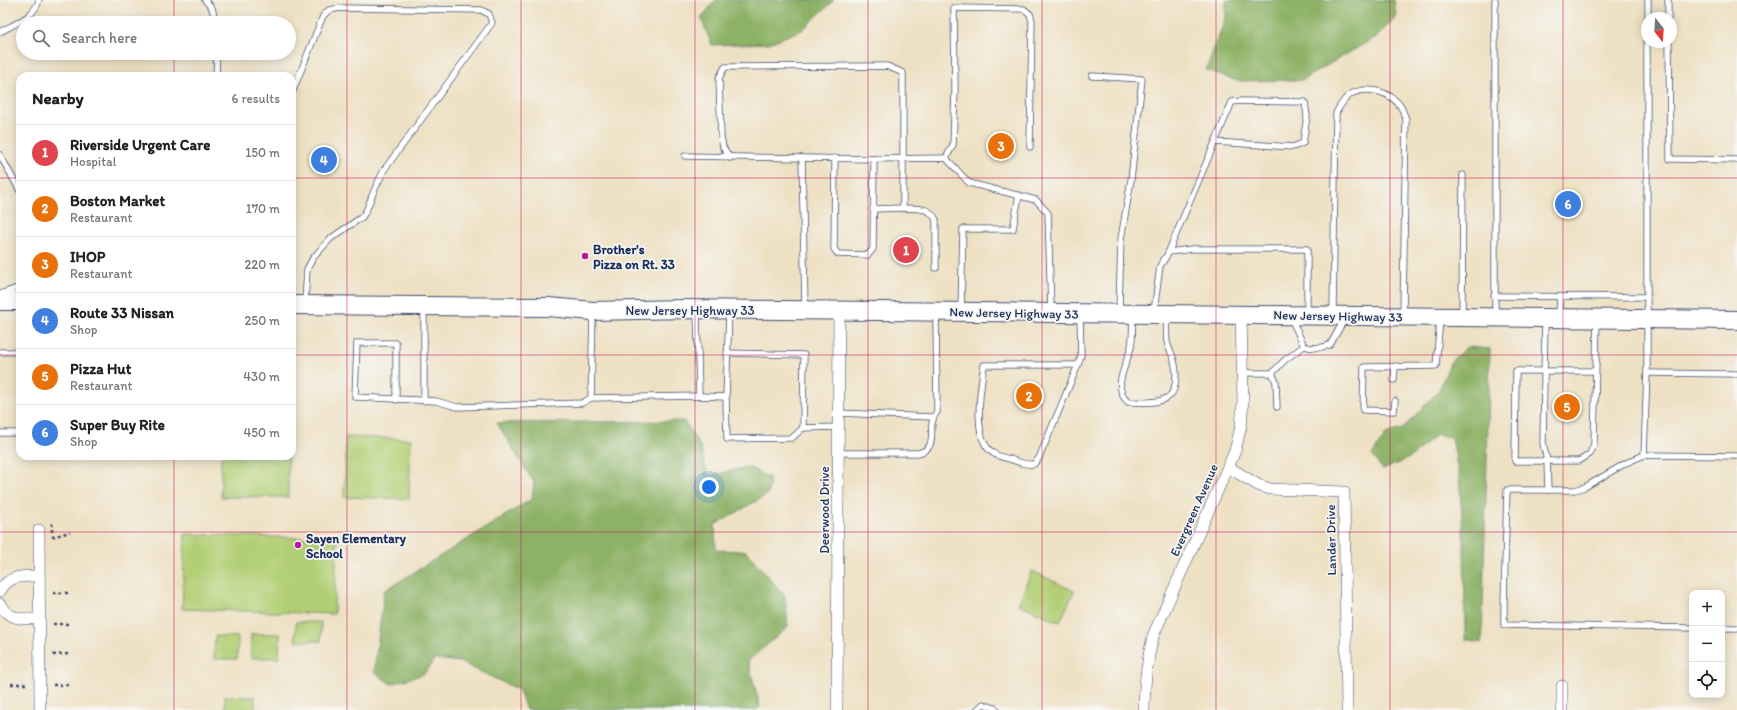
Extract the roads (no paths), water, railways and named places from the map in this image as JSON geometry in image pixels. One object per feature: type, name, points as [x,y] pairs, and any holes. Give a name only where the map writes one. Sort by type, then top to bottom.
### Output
[{"type":"main road","points":[[0,301],[16,301]]},
{"type":"main road","name":"New Jersey Highway 33","points":[[298,305],[548,308],[594,311],[697,309],[961,313],[1737,320]]},
{"type":"street","name":"Deerwood Drive","points":[[837,710],[839,311]]},
{"type":"street","name":"Evergreen Avenue","points":[[1144,710],[1144,679],[1153,636],[1235,451],[1241,426],[1243,402],[1241,315]]},
{"type":"street","name":"Lander Drive","points":[[1228,467],[1258,485],[1270,488],[1344,492],[1347,710]]},
{"type":"street","points":[[39,530],[40,710]]},
{"type":"street","points":[[0,591],[4,584],[12,578],[39,576]]},
{"type":"street","points":[[0,604],[3,611],[10,616],[19,619],[39,620]]},
{"type":"street","points":[[1562,686],[1562,710]]},
{"type":"lane","points":[[28,16],[35,10],[39,0]]},
{"type":"lane","points":[[205,0],[212,8],[214,16]]},
{"type":"lane","points":[[1495,0],[1495,317]]},
{"type":"lane","points":[[1648,0],[1648,12]]},
{"type":"lane","points":[[1668,0],[1668,12]]},
{"type":"lane","points":[[296,83],[323,16],[329,10],[341,8],[481,10],[490,14],[492,23],[384,170],[362,217],[330,239],[313,258],[307,269],[305,283],[298,305]]},
{"type":"lane","points":[[946,158],[953,145],[955,90],[954,8],[1024,9],[1030,14],[1032,21],[1030,147]]},
{"type":"lane","points":[[0,32],[16,23]]},
{"type":"lane","points":[[1644,455],[1647,373],[1647,48]]},
{"type":"lane","points":[[1669,48],[1670,160],[1737,160]]},
{"type":"lane","points":[[216,72],[217,60]]},
{"type":"lane","points":[[730,158],[721,137],[720,78],[725,67],[887,66],[904,73],[903,208]]},
{"type":"lane","points":[[1092,76],[1142,79],[1131,180],[1121,239],[1126,314],[1132,346],[1121,377],[1121,394],[1128,402],[1156,402],[1166,399],[1172,394],[1175,382],[1175,368],[1160,314],[1160,266],[1168,253],[1215,142],[1232,102],[1305,102],[1307,116],[1303,143],[1293,147],[1215,142]]},
{"type":"lane","points":[[1243,373],[1272,373],[1286,358],[1304,346],[1311,348],[1323,348],[1330,345],[1340,316],[1336,113],[1343,101],[1351,94],[1368,89],[1382,92],[1395,100],[1406,119],[1403,316]]},
{"type":"lane","points":[[0,155],[16,184]]},
{"type":"lane","points":[[685,156],[730,158],[946,158],[969,183],[1036,200],[1048,213],[1051,313]]},
{"type":"lane","points":[[802,158],[804,310]]},
{"type":"lane","points":[[835,158],[834,249],[838,254],[868,255],[873,249],[874,159]]},
{"type":"lane","points":[[1462,317],[1463,175]]},
{"type":"lane","points":[[961,313],[963,229],[1013,230],[1019,195]]},
{"type":"lane","points":[[873,209],[903,208],[926,210],[933,214],[936,220],[936,268]]},
{"type":"lane","points":[[1168,253],[1192,249],[1307,249],[1299,315],[1304,346]]},
{"type":"lane","points":[[0,294],[16,288]]},
{"type":"lane","points":[[1494,296],[1646,297]]},
{"type":"lane","points":[[1548,490],[1547,461],[1543,443],[1545,371],[1552,318],[1560,297]]},
{"type":"lane","points":[[424,306],[424,401]]},
{"type":"lane","points":[[697,309],[699,396]]},
{"type":"lane","points":[[729,310],[726,396],[727,439],[792,438],[804,428],[838,427]]},
{"type":"lane","points":[[591,398],[594,311]]},
{"type":"lane","points":[[838,453],[918,453],[928,450],[930,445],[932,417],[937,412],[936,312]]},
{"type":"lane","points":[[1078,365],[984,365],[980,394],[979,418],[983,440],[992,453],[1028,465],[1034,464],[1039,458],[1078,365],[1081,355],[1080,313]]},
{"type":"lane","points":[[1395,401],[1394,411],[1363,410],[1364,366],[1436,366],[1437,338],[1440,317]]},
{"type":"lane","points":[[1595,371],[1516,371],[1515,461],[1579,461],[1590,454],[1594,444],[1595,371],[1598,318]]},
{"type":"lane","points":[[396,400],[396,344],[356,343],[355,397],[396,400],[436,401],[457,406],[582,403],[591,398],[726,396]]},
{"type":"lane","points":[[0,352],[16,352]]},
{"type":"lane","points":[[727,353],[804,355],[804,428]]},
{"type":"lane","points":[[1394,380],[1395,366]]},
{"type":"lane","points":[[1272,373],[1276,382],[1277,407]]},
{"type":"lane","points":[[1647,373],[1737,374]]},
{"type":"lane","points":[[838,413],[932,417]]},
{"type":"lane","points":[[0,433],[16,433]]},
{"type":"lane","points":[[1689,628],[1504,625],[1507,490],[1575,490],[1585,487],[1626,463],[1644,455],[1737,456]]},
{"type":"lane","points":[[1725,628],[1737,628]]},
{"type":"lane","points":[[977,710],[983,704],[997,710]]},
{"type":"place","name":"IHOP","points":[[1001,146]]},
{"type":"place","name":"Route 33 Nissan","points":[[324,160]]},
{"type":"place","name":"Super Buy Rite","points":[[1568,204]]},
{"type":"place","name":"Riverside Urgent Care","points":[[906,250]]},
{"type":"place","name":"Brother's Pizza on Rt. 33","points":[[585,256]]},
{"type":"place","name":"Boston Market","points":[[1029,396]]},
{"type":"place","name":"Pizza Hut","points":[[1567,407]]},
{"type":"place","name":"Sayen Elementary School","points":[[298,545]]}]
